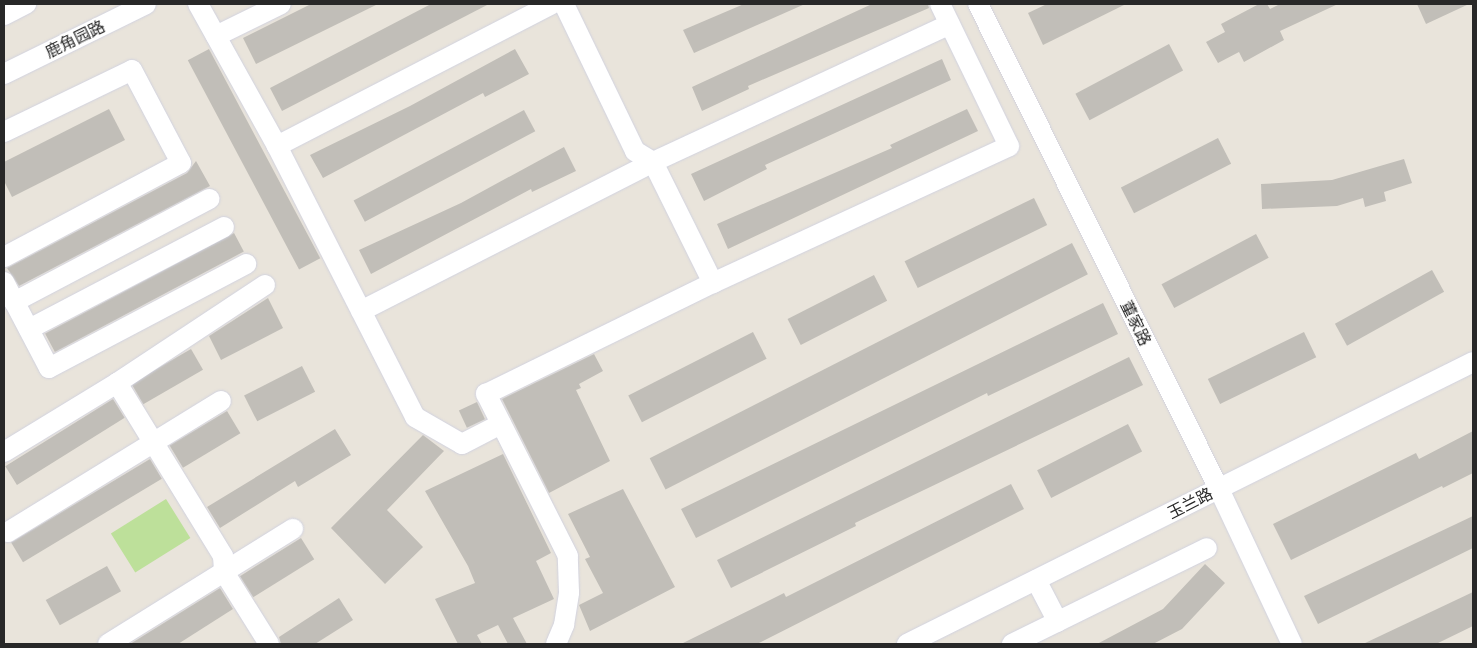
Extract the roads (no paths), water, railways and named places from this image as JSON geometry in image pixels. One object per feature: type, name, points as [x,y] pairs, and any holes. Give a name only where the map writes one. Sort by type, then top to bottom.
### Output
[{"type":"street","points":[[4,15],[26,4]]},
{"type":"street","name":"鹿角园路","points":[[4,74],[146,4]]},
{"type":"street","points":[[198,4],[277,146],[415,417],[462,444],[501,424]]},
{"type":"street","points":[[216,36],[281,4]]},
{"type":"street","points":[[277,146],[552,4]]},
{"type":"street","points":[[564,4],[635,151],[653,162],[713,283]]},
{"type":"street","points":[[556,644],[564,625],[569,592],[568,556],[486,394],[713,283],[1009,146],[940,4]]},
{"type":"street","name":"董家路","points":[[978,4],[1219,489],[1292,644]]},
{"type":"street","points":[[361,311],[653,162],[950,24]]},
{"type":"street","points":[[4,132],[132,70],[180,162],[4,257]]},
{"type":"street","points":[[14,302],[209,199]]},
{"type":"street","points":[[29,329],[224,227]]},
{"type":"street","points":[[4,282],[49,368],[246,264]]},
{"type":"street","points":[[4,452],[117,383],[265,286]]},
{"type":"street","name":"玉兰路","points":[[918,642],[1036,580],[1473,362]]},
{"type":"street","points":[[117,383],[223,556],[224,572],[269,644]]},
{"type":"street","points":[[8,532],[221,401]]},
{"type":"street","points":[[108,644],[294,529]]},
{"type":"street","points":[[1012,644],[1207,548]]},
{"type":"street","points":[[1036,580],[1058,622]]}]
